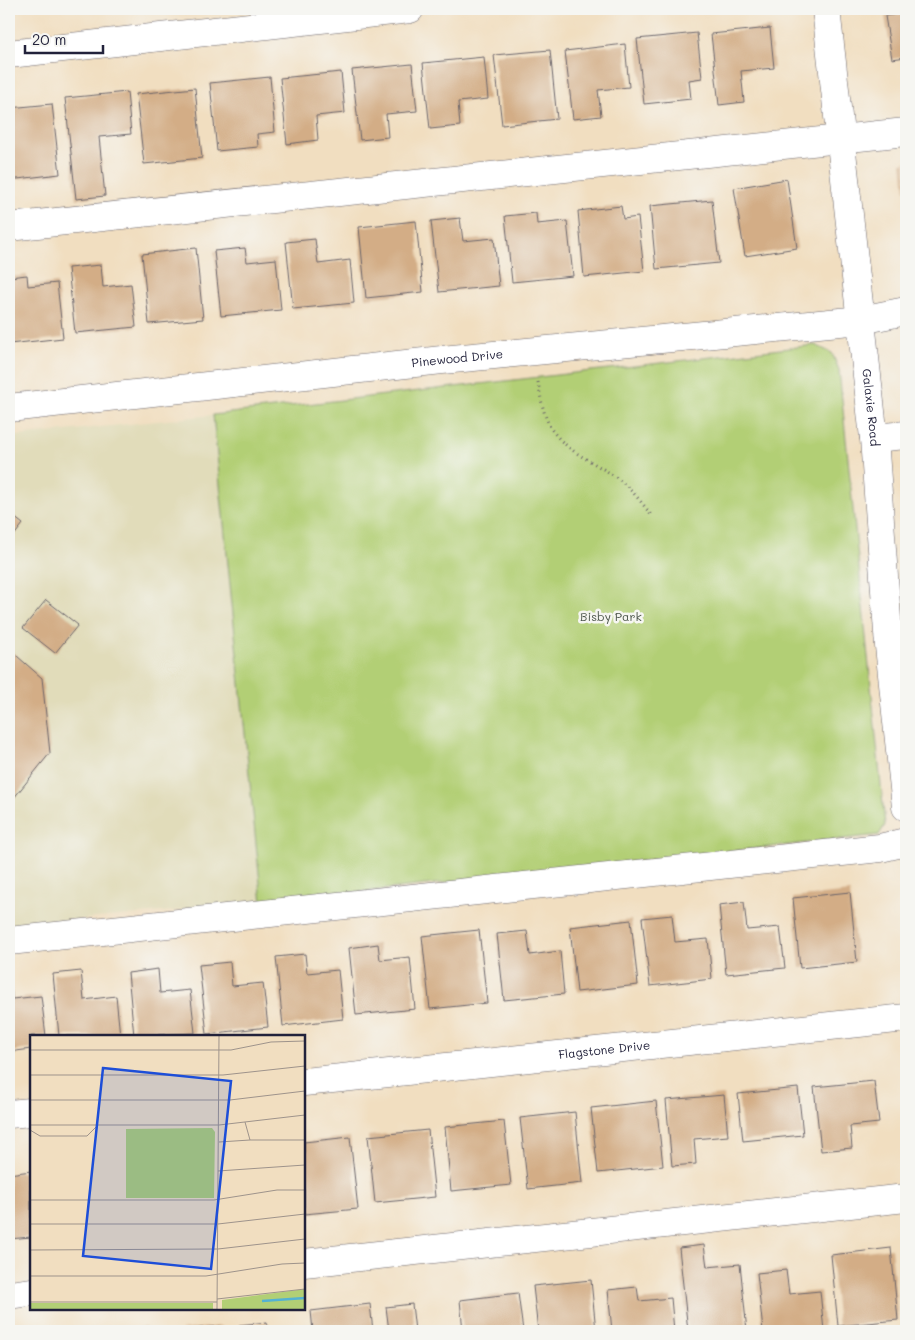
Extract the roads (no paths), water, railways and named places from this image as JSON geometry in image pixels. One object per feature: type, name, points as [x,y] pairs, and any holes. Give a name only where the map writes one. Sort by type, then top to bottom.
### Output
[{"type":"street","points":[[9,54],[410,9]]},
{"type":"street","name":"Galaxie Road","points":[[826,9],[839,138],[898,645],[906,807]]},
{"type":"street","points":[[9,227],[906,132]]},
{"type":"street","name":"Pinewood Drive","points":[[9,408],[442,360],[861,320],[906,311]]},
{"type":"street","points":[[874,438],[906,435]]},
{"type":"street","points":[[9,941],[880,848],[906,842]]},
{"type":"street","name":"Flagstone Drive","points":[[305,1082],[906,1018]]},
{"type":"street","points":[[9,1114],[30,1112]]},
{"type":"street","points":[[305,1263],[906,1198]]},
{"type":"street","points":[[9,1295],[30,1292]]},
{"type":"park label","name":"Bisby Park","points":[[611,617]]}]
